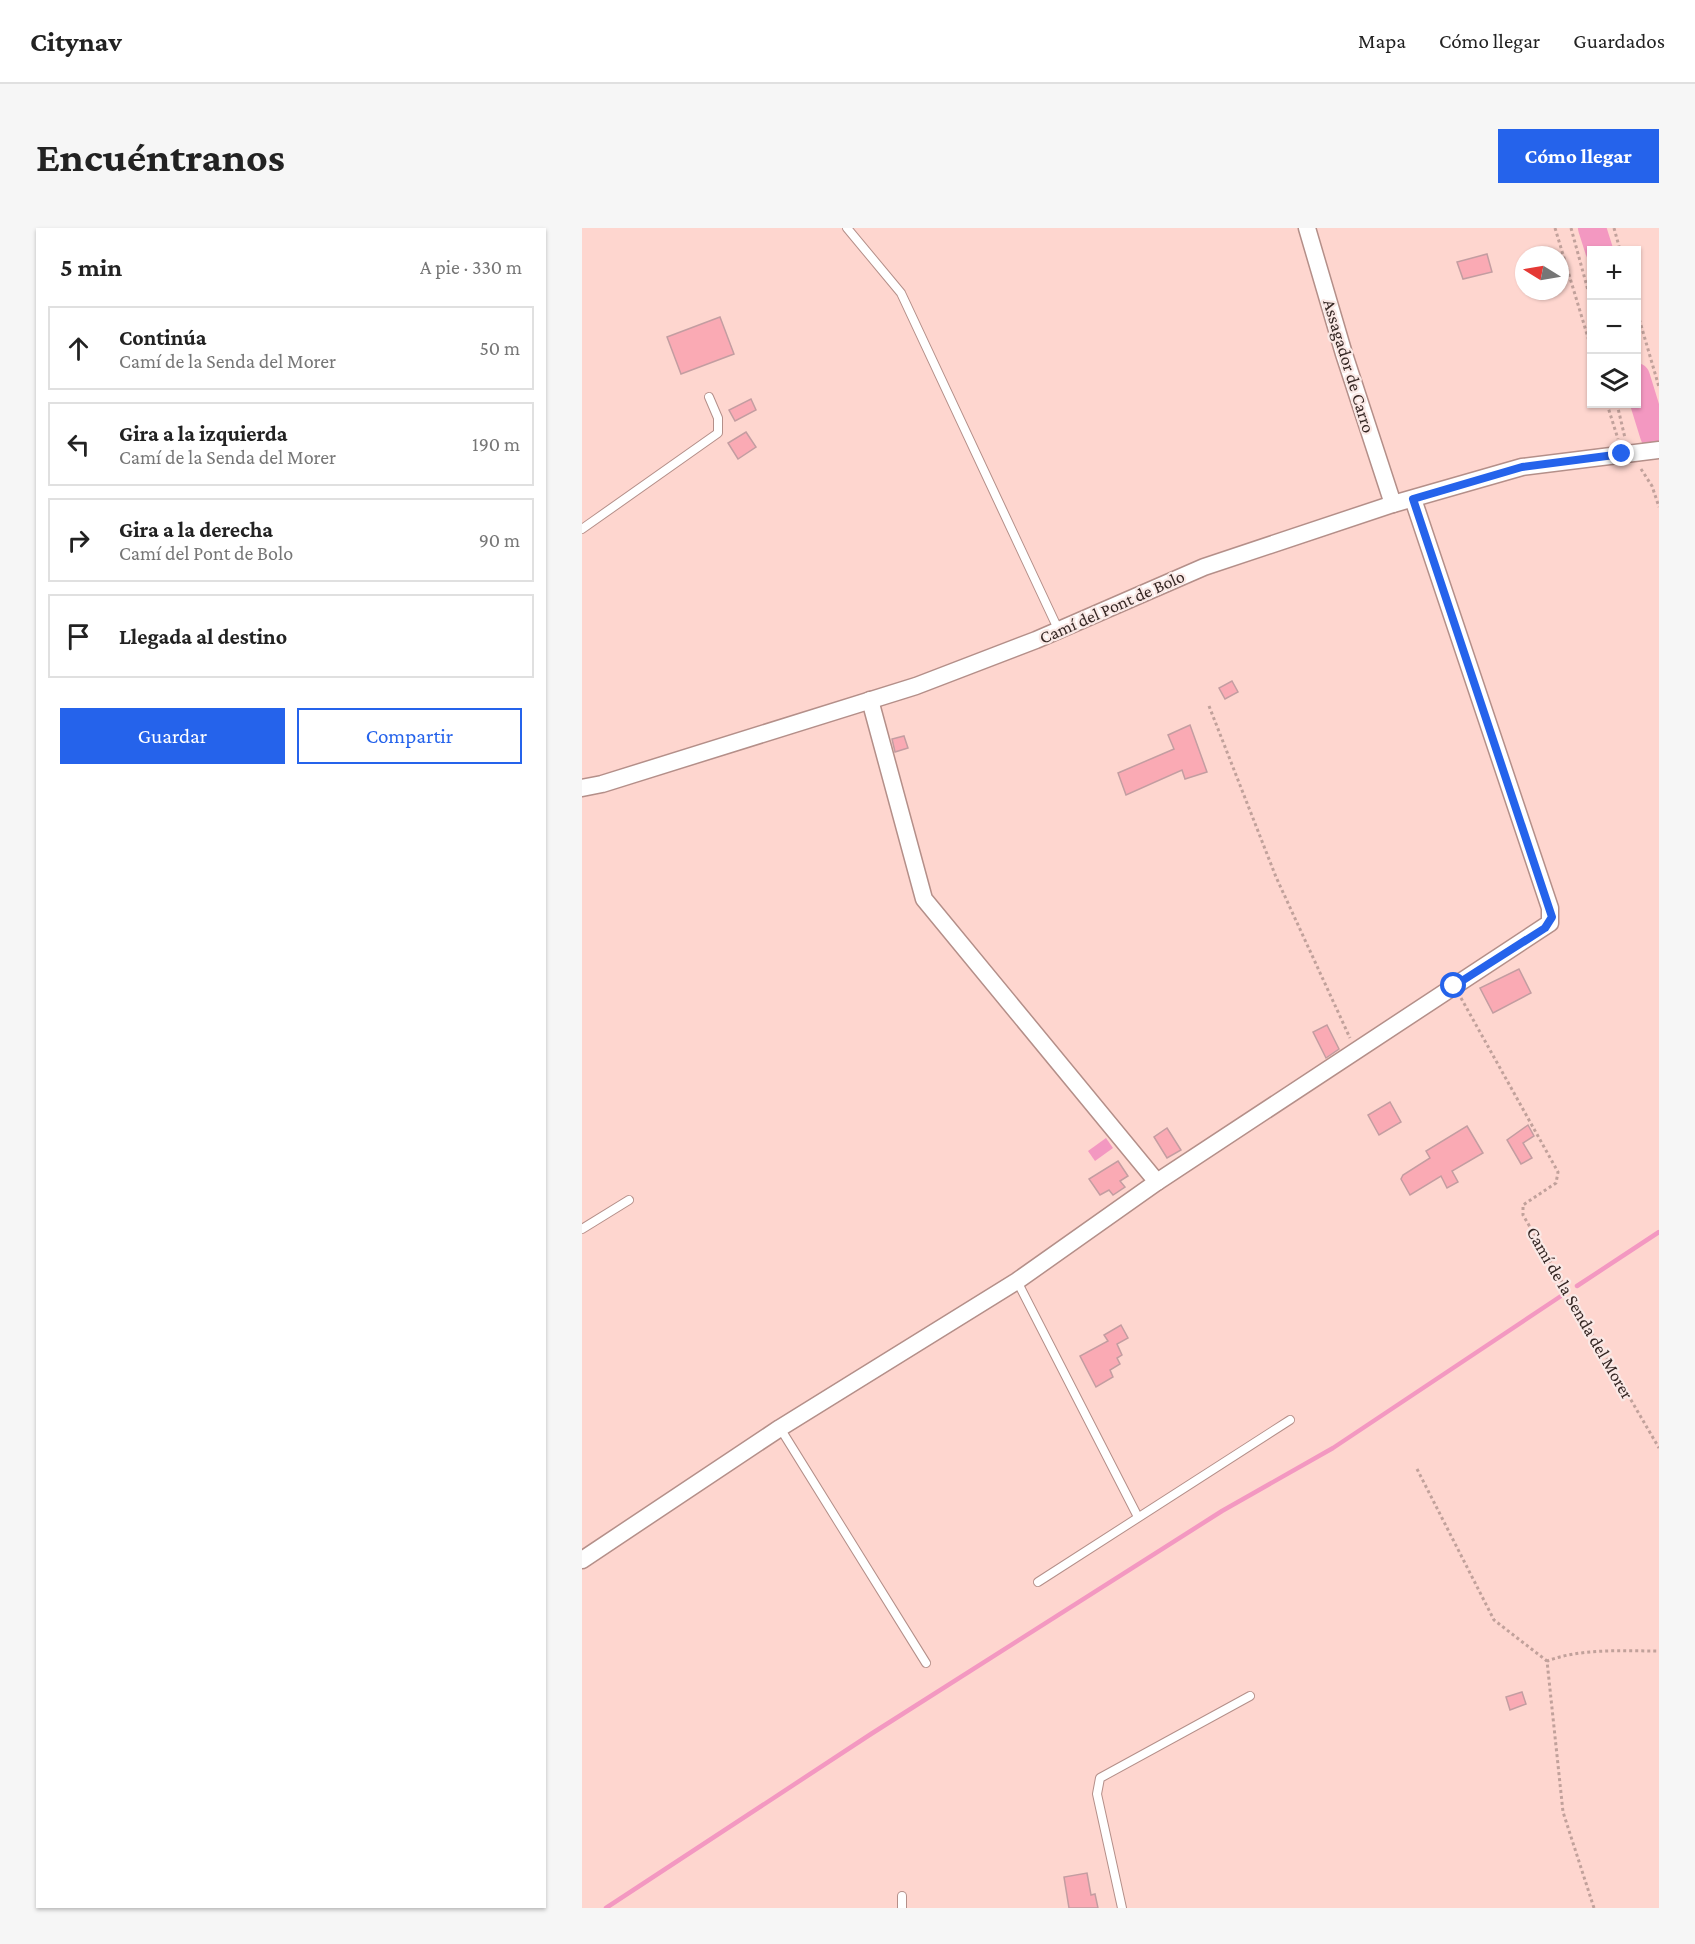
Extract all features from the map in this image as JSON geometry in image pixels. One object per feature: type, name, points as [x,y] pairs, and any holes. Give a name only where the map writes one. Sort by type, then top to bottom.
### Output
[{"type":"street","name":"Assagador de Carro","points":[[1307,228],[1344,354],[1393,504]]},
{"type":"street","name":"Camí del Pont de Bolo","points":[[582,788],[602,784],[916,686],[1059,631],[1195,570],[1393,504],[1522,467],[1653,451]]},
{"type":"street","points":[[582,1560],[780,1428],[1017,1281],[1157,1182],[1344,1060],[1355,1049],[1545,928],[1552,917],[1413,499]]},
{"type":"street","points":[[870,700],[924,899],[1157,1182]]},
{"type":"lane","points":[[847,228],[901,293],[1059,631]]},
{"type":"lane","points":[[582,529],[718,434],[718,417],[709,397]]},
{"type":"lane","points":[[582,1230],[629,1200]]},
{"type":"lane","points":[[1017,1281],[1138,1517]]},
{"type":"lane","points":[[1038,1582],[1290,1420]]},
{"type":"lane","points":[[780,1428],[926,1663]]},
{"type":"lane","points":[[1122,1908],[1097,1794],[1100,1778],[1250,1695]]},
{"type":"lane","points":[[902,1896],[902,1908]]},
{"type":"path","points":[[1555,228],[1587,334]]},
{"type":"path","points":[[1571,228],[1591,300]]},
{"type":"path","points":[[1614,228],[1619,246]]},
{"type":"path","points":[[1641,325],[1659,387]]},
{"type":"path","points":[[1608,408],[1622,454],[1643,470],[1659,507]]},
{"type":"path","points":[[1618,408],[1626,435],[1622,454]]},
{"type":"path","points":[[1209,706],[1276,877],[1355,1049]]},
{"type":"path","name":"Camí de la Senda del Morer","points":[[1454,986],[1558,1172],[1556,1183],[1523,1205],[1523,1215],[1659,1448]]},
{"type":"path","points":[[1417,1469],[1494,1620],[1547,1661],[1563,1812],[1594,1908]]},
{"type":"path","points":[[1547,1661],[1561,1656],[1603,1652],[1659,1651]]},
{"type":"shaded area","points":[[1106,1138],[1113,1148],[1095,1161],[1088,1151]]},
{"type":"building","points":[[1487,254],[1492,272],[1463,279],[1457,262]]},
{"type":"building","points":[[720,317],[734,354],[681,374],[667,337]]},
{"type":"building","points":[[751,399],[756,410],[735,421],[729,410]]},
{"type":"building","points":[[746,432],[756,447],[738,459],[728,443]]},
{"type":"building","points":[[1232,681],[1238,692],[1225,699],[1219,688]]},
{"type":"building","points":[[1190,725],[1207,772],[1185,779],[1182,770],[1126,795],[1118,773],[1174,749],[1168,735]]},
{"type":"building","points":[[904,736],[908,748],[895,752],[892,739]]},
{"type":"building","points":[[1519,969],[1531,993],[1493,1013],[1480,988]]},
{"type":"building","points":[[1327,1025],[1339,1049],[1326,1058],[1313,1032]]},
{"type":"building","points":[[1390,1102],[1401,1122],[1379,1135],[1368,1115]]},
{"type":"building","points":[[1528,1125],[1534,1136],[1523,1143],[1532,1158],[1521,1164],[1507,1140]]},
{"type":"building","points":[[1467,1126],[1483,1153],[1452,1171],[1458,1182],[1447,1188],[1441,1176],[1410,1195],[1401,1179],[1403,1175],[1430,1158],[1426,1151]]},
{"type":"building","points":[[1167,1128],[1181,1150],[1167,1158],[1154,1137]]},
{"type":"building","points":[[1118,1161],[1128,1176],[1120,1181],[1125,1187],[1113,1195],[1109,1190],[1100,1195],[1089,1179]]},
{"type":"building","points":[[1121,1325],[1128,1338],[1117,1344],[1122,1355],[1117,1358],[1120,1364],[1110,1370],[1113,1377],[1096,1387],[1080,1356],[1108,1341],[1104,1335]]},
{"type":"building","points":[[1522,1692],[1526,1704],[1510,1710],[1506,1697]]},
{"type":"building","points":[[1087,1873],[1091,1895],[1095,1894],[1098,1908],[1069,1908],[1064,1877]]},
{"type":"waterway","points":[[1592,228],[1598,246]]},
{"type":"waterway","points":[[1641,393],[1654,435]]},
{"type":"waterway","points":[[1577,1286],[1659,1232]]},
{"type":"waterway","points":[[606,1908],[871,1734],[1222,1511],[1333,1448],[1561,1296]]},
{"type":"route","points":[[1454,986],[1545,928],[1552,917],[1413,499],[1522,467],[1622,454]]}]
